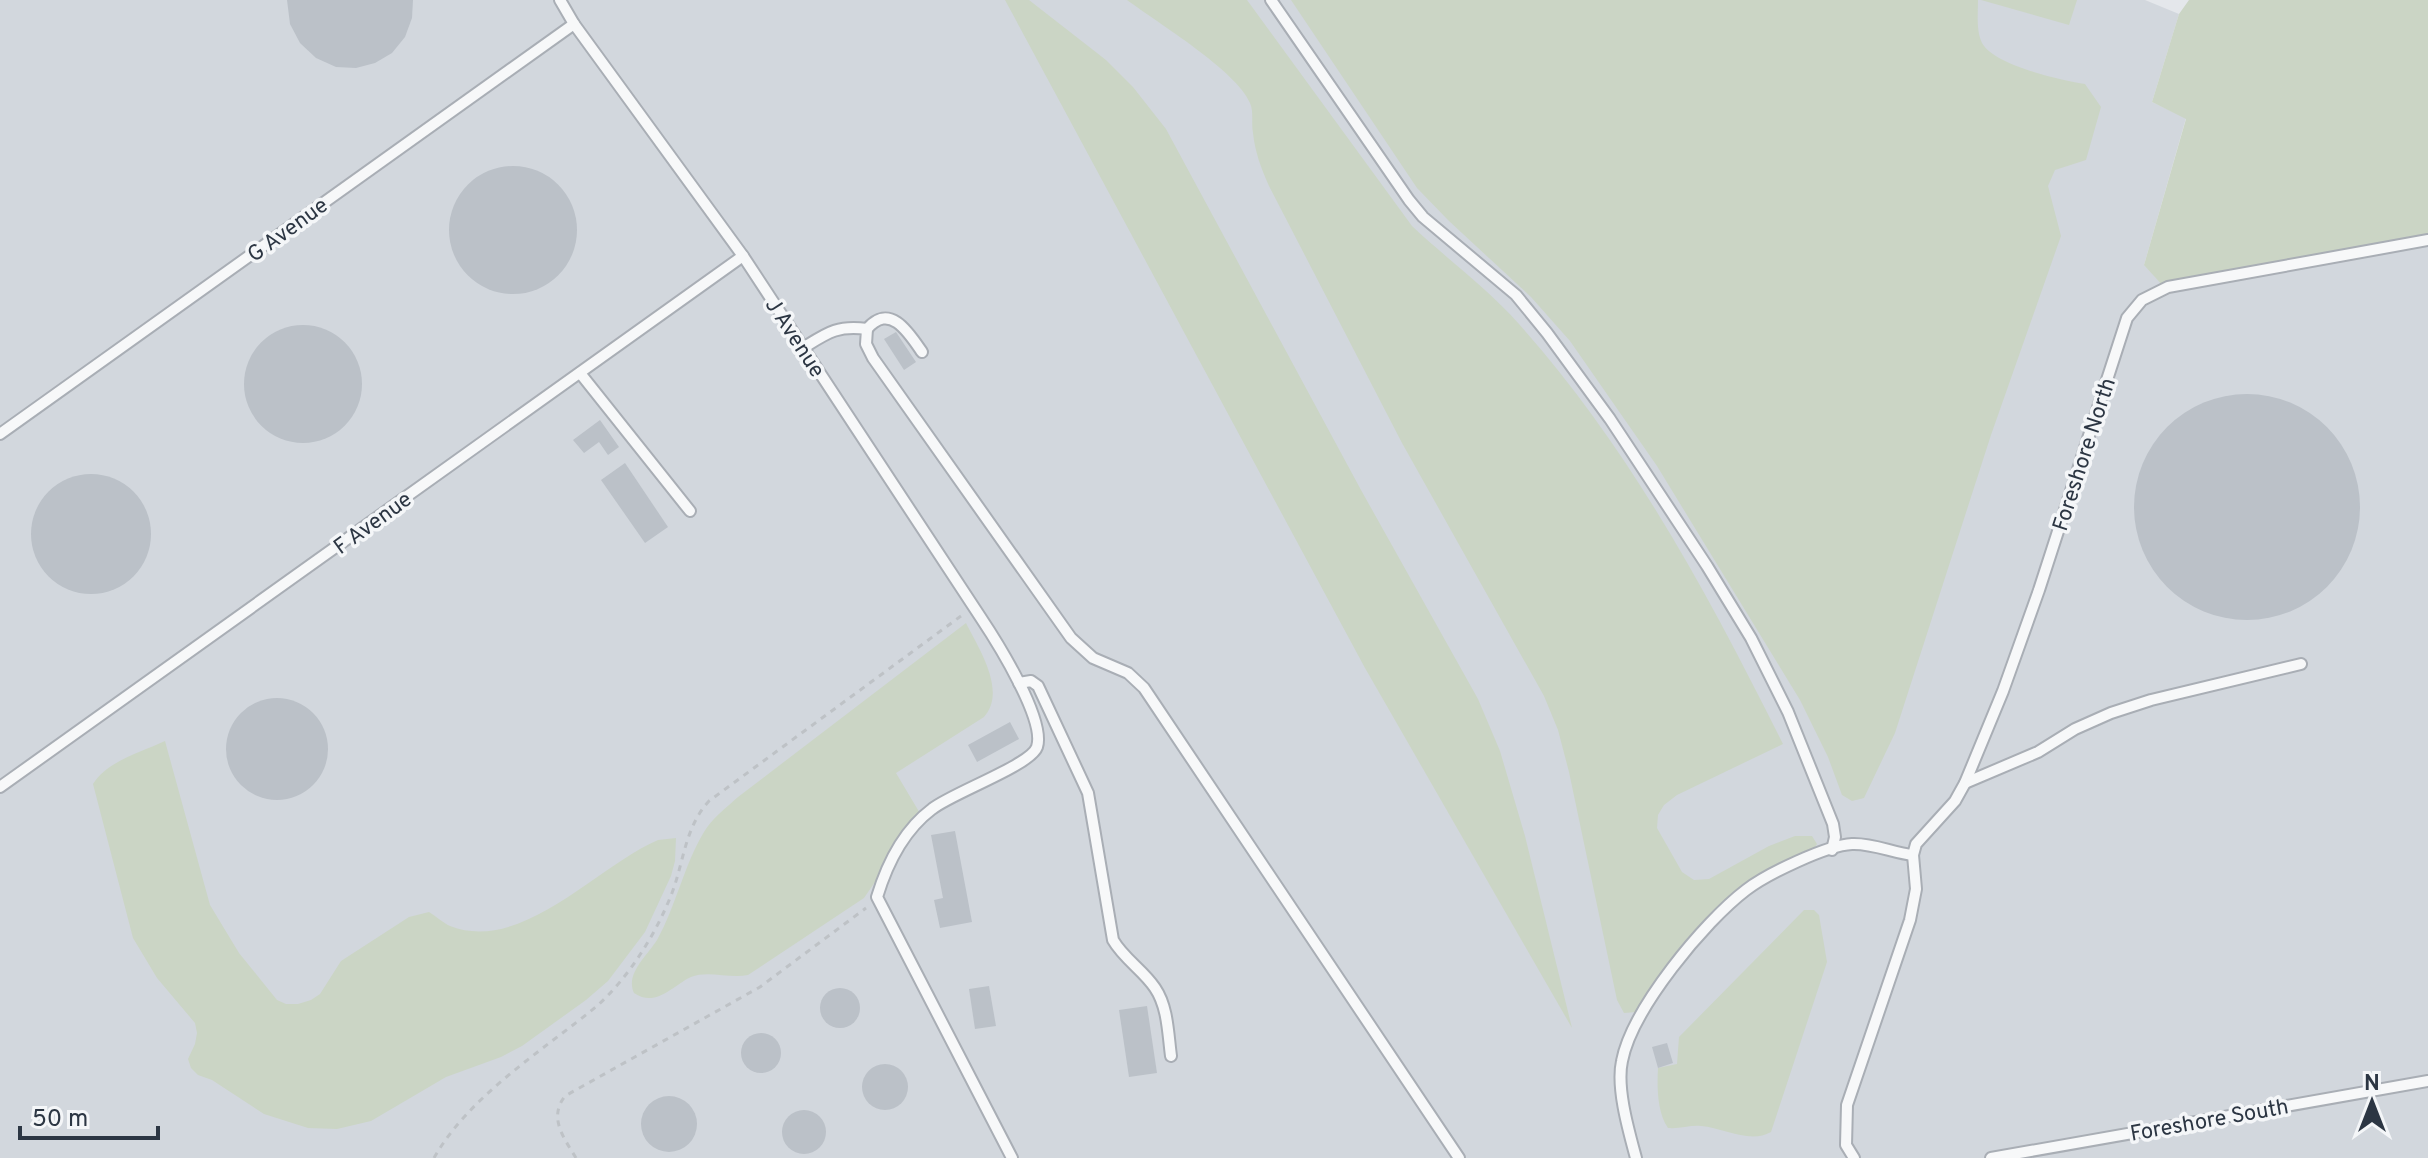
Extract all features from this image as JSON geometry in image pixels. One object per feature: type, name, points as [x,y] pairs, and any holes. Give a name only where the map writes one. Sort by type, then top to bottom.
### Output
[{"type":"lane","name":"J Avenue","points":[[560,0],[574,24],[743,256],[974,607],[1019,683]]},
{"type":"lane","points":[[1271,0],[1416,208],[1508,289],[1542,326],[1610,419],[1751,638],[1788,712],[1833,824],[1835,837],[1832,850]]},
{"type":"lane","name":"G Avenue","points":[[0,434],[574,24]]},
{"type":"lane","name":"Foreshore North","points":[[1913,855],[1916,844],[1946,812],[1965,783],[2003,691],[2127,318],[2134,308],[2153,293],[2168,287],[2428,240]]},
{"type":"lane","name":"F Avenue","points":[[0,787],[743,256]]},
{"type":"lane","points":[[922,352],[904,328],[891,319],[875,321],[867,329],[866,344],[873,358],[1071,638],[1093,658],[1128,673],[1144,688],[1459,1158]]},
{"type":"lane","points":[[803,348],[843,327],[867,329]]},
{"type":"lane","points":[[580,373],[690,511]]},
{"type":"lane","points":[[1965,783],[2038,752],[2075,729],[2111,713],[2151,700],[2301,664]]},
{"type":"lane","points":[[1012,1158],[877,897],[902,841],[921,818],[944,801],[1019,764],[1035,751],[1038,744],[1035,723],[1019,683],[1031,681],[1038,686],[1088,793],[1113,940],[1119,951],[1155,987],[1162,1000],[1171,1056]]},
{"type":"lane","points":[[1636,1158],[1620,1072],[1625,1050],[1647,1006],[1686,952],[1739,896],[1761,879],[1783,868],[1851,844],[1913,855],[1916,889],[1910,920],[1847,1105],[1846,1145],[1854,1158]]},
{"type":"lane","name":"Foreshore South","points":[[1991,1158],[2428,1081]]},
{"type":"path","points":[[434,1158],[464,1115],[597,1006],[619,983],[662,915],[699,811],[974,607]]},
{"type":"path","points":[[576,1158],[557,1121],[557,1111],[565,1096],[760,987],[874,904],[877,897]]},
{"type":"shaded area","points":[[0,0],[2145,0],[2179,14],[2152,102],[2186,118],[2144,265],[2428,238],[2428,1158],[0,1158]]},
{"type":"green space","points":[[1005,0],[1029,0],[1106,60],[1133,87],[1166,129],[1478,699],[1500,751],[1525,836],[1572,1028],[1365,668]]},
{"type":"green space","points":[[1127,0],[1247,0],[1412,226],[1507,311],[1597,421],[1665,525],[1726,633],[1783,744],[1677,795],[1664,805],[1658,815],[1657,828],[1682,872],[1694,880],[1709,879],[1769,846],[1795,836],[1812,836],[1817,844],[1811,853],[1743,888],[1716,910],[1636,1012],[1624,1013],[1617,1000],[1569,772],[1558,730],[1544,696],[1402,443],[1269,186],[1255,147],[1250,103],[1242,90],[1214,62]]},
{"type":"green space","points":[[1291,0],[1978,0],[1979,33],[1989,51],[2029,71],[2085,84],[2101,107],[2086,160],[2055,170],[2048,186],[2061,236],[1991,435],[1895,733],[1864,798],[1852,801],[1842,795],[1828,757],[1800,700],[1657,466],[1570,341],[1531,297],[1417,188]]},
{"type":"green space","points":[[1981,0],[2077,0],[2069,25]]},
{"type":"green space","points":[[2189,0],[2428,0],[2428,238],[2164,287],[2144,265],[2186,119],[2152,102],[2179,14]]},
{"type":"green space","points":[[966,623],[992,683],[990,707],[984,717],[896,773],[921,815],[864,898],[748,975],[698,975],[657,997],[642,997],[634,993],[632,979],[638,965],[664,927],[691,858],[711,822],[738,797]]},
{"type":"green space","points":[[165,741],[210,905],[239,953],[277,1000],[286,1004],[298,1004],[320,994],[341,961],[409,917],[429,912],[450,926],[477,931],[504,928],[558,903],[658,840],[676,838],[675,861],[645,932],[608,981],[586,1000],[522,1046],[446,1077],[371,1121],[337,1129],[308,1128],[264,1114],[191,1068],[188,1059],[195,1044],[195,1023],[157,978],[133,938],[93,784],[116,763]]},
{"type":"green space","points":[[1804,910],[1814,910],[1819,915],[1827,962],[1771,1132],[1754,1136],[1701,1126],[1668,1128],[1660,1107],[1658,1068],[1677,1064],[1679,1037]]},
{"type":"building","points":[[287,0],[413,0],[412,18],[405,37],[392,53],[375,63],[356,68],[336,67],[316,58],[300,43],[290,24]]},
{"type":"building","points":[[513,166],[537,171],[558,185],[572,206],[577,230],[572,254],[558,275],[537,289],[513,294],[489,289],[468,275],[454,254],[449,230],[454,206],[468,185],[489,171]]},
{"type":"building","points":[[303,325],[326,329],[345,342],[358,361],[362,384],[358,407],[345,426],[326,439],[303,443],[280,439],[261,426],[248,407],[244,384],[248,361],[261,342],[280,329]]},
{"type":"building","points":[[896,332],[916,362],[904,370],[884,339]]},
{"type":"building","points":[[2247,394],[2269,396],[2290,403],[2310,413],[2327,427],[2341,444],[2351,464],[2358,485],[2358,529],[2351,550],[2341,570],[2327,587],[2310,601],[2290,611],[2269,618],[2247,620],[2225,618],[2204,611],[2184,601],[2167,587],[2153,570],[2143,550],[2136,529],[2134,507],[2136,485],[2143,464],[2153,444],[2167,427],[2184,413],[2204,403],[2225,396]]},
{"type":"building","points":[[600,420],[619,447],[608,455],[599,442],[584,453],[573,440]]},
{"type":"building","points":[[625,463],[668,527],[645,543],[601,480]]},
{"type":"building","points":[[91,474],[114,478],[134,491],[147,511],[151,534],[147,557],[134,577],[114,590],[91,594],[68,590],[48,577],[35,557],[31,534],[35,511],[48,491],[68,478]]},
{"type":"building","points":[[277,698],[306,706],[320,720],[328,749],[320,778],[306,792],[277,800],[248,792],[234,778],[226,749],[234,720],[248,706]]},
{"type":"building","points":[[1010,722],[1019,739],[977,762],[968,745]]},
{"type":"building","points":[[955,831],[972,922],[940,928],[934,900],[943,898],[931,835]]},
{"type":"building","points":[[989,986],[996,1026],[975,1029],[969,989]]},
{"type":"building","points":[[840,988],[854,994],[860,1008],[854,1022],[840,1028],[826,1022],[820,1008],[826,994]]},
{"type":"building","points":[[1147,1006],[1157,1073],[1129,1077],[1119,1010]]},
{"type":"building","points":[[761,1033],[775,1039],[781,1053],[775,1067],[761,1073],[747,1067],[741,1053],[747,1039]]},
{"type":"building","points":[[1667,1043],[1673,1063],[1658,1068],[1652,1047]]},
{"type":"building","points":[[885,1064],[902,1070],[908,1087],[902,1104],[885,1110],[868,1104],[862,1087],[868,1070]]},
{"type":"building","points":[[669,1096],[689,1104],[697,1124],[689,1144],[669,1152],[649,1144],[641,1124],[649,1104]]},
{"type":"building","points":[[804,1110],[820,1116],[826,1132],[820,1148],[804,1154],[788,1148],[782,1132],[788,1116]]}]
